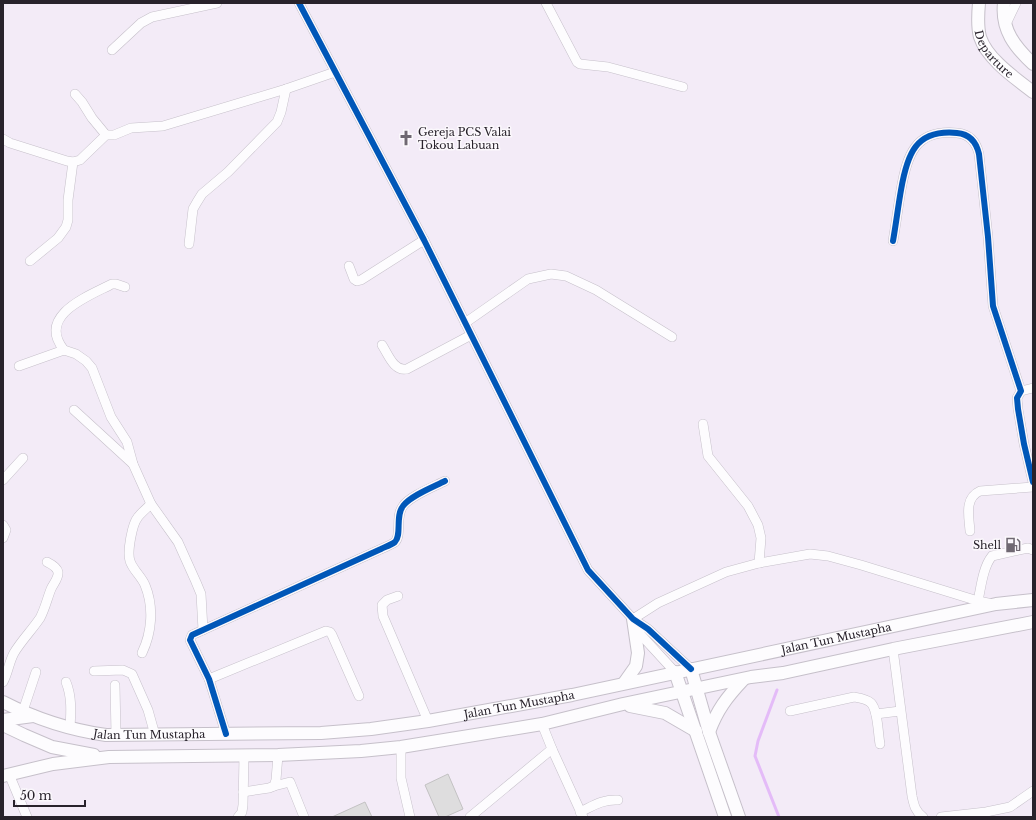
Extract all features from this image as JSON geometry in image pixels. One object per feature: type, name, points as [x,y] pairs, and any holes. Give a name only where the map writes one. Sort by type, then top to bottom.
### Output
[{"type":"main road","name":"Departure","points":[[979,3],[978,28],[984,47],[992,57],[1033,92]]},
{"type":"main road","points":[[1004,3],[1006,24],[1011,39],[1019,51],[1033,64]]},
{"type":"main road","name":"Jalan Tun Mustapha","points":[[3,702],[28,713],[70,728],[85,732],[116,735],[321,733],[371,729],[428,721],[572,695],[996,604],[1033,600]]},
{"type":"main road","points":[[624,683],[636,666],[638,653],[633,619]]},
{"type":"main road","points":[[6,775],[54,764],[110,757],[278,755],[361,751],[401,747],[542,724],[623,704],[1033,622]]},
{"type":"main road","points":[[691,669],[710,732],[740,817]]},
{"type":"main road","points":[[675,672],[725,817]]},
{"type":"main road","points":[[710,732],[720,708],[728,695],[747,679]]},
{"type":"main road","points":[[623,704],[665,713],[696,731]]},
{"type":"main road","points":[[3,720],[28,713]]},
{"type":"main road","points":[[3,725],[52,747],[110,757]]},
{"type":"street","points":[[112,50],[141,23],[152,17],[217,3]]},
{"type":"street","points":[[299,3],[424,240],[588,570],[633,619],[648,629],[691,669]]},
{"type":"street","points":[[546,3],[577,62],[580,64],[608,67],[683,87]]},
{"type":"street","points":[[1006,24],[1016,3]]},
{"type":"street","points":[[3,139],[10,143],[73,162],[80,160],[106,135],[114,135],[131,128],[163,126],[335,72]]},
{"type":"street","points":[[189,244],[193,209],[197,202],[202,194],[228,172],[277,122],[281,112],[286,88]]},
{"type":"street","points":[[75,94],[106,135]]},
{"type":"street","points":[[893,241],[907,164],[912,152],[918,144],[926,138],[943,132],[964,134],[971,138],[977,146],[979,154],[993,306],[1021,391]]},
{"type":"street","points":[[30,261],[58,238],[66,227],[68,220],[68,200],[73,162]]},
{"type":"street","points":[[349,266],[354,279],[357,281],[361,280],[424,240]]},
{"type":"street","points":[[465,323],[528,279],[551,274],[566,276],[596,290],[672,336]]},
{"type":"street","points":[[125,287],[112,284],[74,303],[68,308],[58,322],[56,332],[59,344],[64,350],[76,354],[86,361],[92,368],[111,417],[127,442],[133,464],[151,504],[178,542],[201,594],[203,630]]},
{"type":"street","points":[[382,344],[395,366],[403,370],[471,335]]},
{"type":"street","points":[[19,366],[64,350]]},
{"type":"street","points":[[1033,388],[1021,391],[1017,398],[1024,444],[1033,482]]},
{"type":"street","points":[[74,410],[133,464]]},
{"type":"street","points":[[702,424],[708,456],[748,506],[758,525],[760,538],[759,563]]},
{"type":"street","points":[[3,480],[23,458]]},
{"type":"street","points":[[226,734],[209,679],[190,640],[192,635],[395,542],[398,537],[399,513],[402,507],[407,501],[445,481]]},
{"type":"street","points":[[970,531],[969,506],[970,499],[975,494],[980,491],[1033,487]]},
{"type":"street","points":[[142,653],[147,643],[149,633],[151,616],[150,600],[144,584],[130,561],[128,549],[137,518],[151,504]]},
{"type":"street","points":[[3,524],[6,530],[3,538]]},
{"type":"street","points":[[978,601],[982,581],[992,556],[1028,548],[1033,550]]},
{"type":"street","points":[[633,619],[658,603],[726,572],[759,563],[810,554],[828,556],[861,564],[978,601],[996,604]]},
{"type":"street","points":[[3,682],[8,674],[14,653],[39,619],[48,595],[58,577],[56,568],[47,562]]},
{"type":"street","points":[[398,596],[387,600],[382,605],[383,616],[428,721]]},
{"type":"street","points":[[633,619],[641,635],[675,672]]},
{"type":"street","points":[[209,679],[326,631],[330,632],[332,635],[359,696]]},
{"type":"street","points":[[893,649],[912,796],[914,806],[918,813],[923,817]]},
{"type":"street","points":[[94,671],[123,670],[132,674],[148,710],[155,735]]},
{"type":"street","points":[[28,713],[36,672]]},
{"type":"street","points":[[66,682],[69,691],[71,708],[70,728]]},
{"type":"street","points":[[115,685],[116,735]]},
{"type":"street","points":[[790,711],[854,697],[863,698],[871,703],[876,714],[880,744]]},
{"type":"street","points":[[876,714],[900,711]]},
{"type":"street","points":[[542,724],[582,814],[601,802],[609,799],[618,800]]},
{"type":"street","points":[[401,747],[401,778],[410,817]]},
{"type":"street","points":[[470,817],[552,749]]},
{"type":"street","points":[[274,786],[276,780],[278,755]]},
{"type":"street","points":[[238,817],[242,812],[243,805],[244,756]]},
{"type":"street","points":[[6,775],[27,817]]},
{"type":"street","points":[[243,792],[269,788],[290,782],[304,817]]},
{"type":"street","points":[[941,817],[986,812],[1010,807],[1033,791]]},
{"type":"building","points":[[448,774],[463,809],[445,817],[439,817],[425,785]]},
{"type":"building","points":[[365,802],[372,817],[332,817]]},
{"type":"waterway","points":[[777,690],[758,741],[755,756],[779,817]]},
{"type":"cycle path","points":[[299,3],[424,240],[588,570],[633,619],[648,629],[691,669]]},
{"type":"cycle path","points":[[893,241],[903,177],[910,156],[916,147],[922,140],[931,135],[943,133],[957,133],[965,135],[971,139],[976,145],[979,154],[988,237],[993,306],[1021,391],[1017,398],[1018,409],[1033,482]]},
{"type":"cycle path","points":[[226,734],[209,679],[190,640],[192,635],[395,542],[398,535],[399,515],[406,502],[416,495],[445,481]]},
{"type":"place","name":"Gereja PCS Valai Tokou Labuan","points":[[406,138]]},
{"type":"place","name":"Shell","points":[[1013,545]]}]
